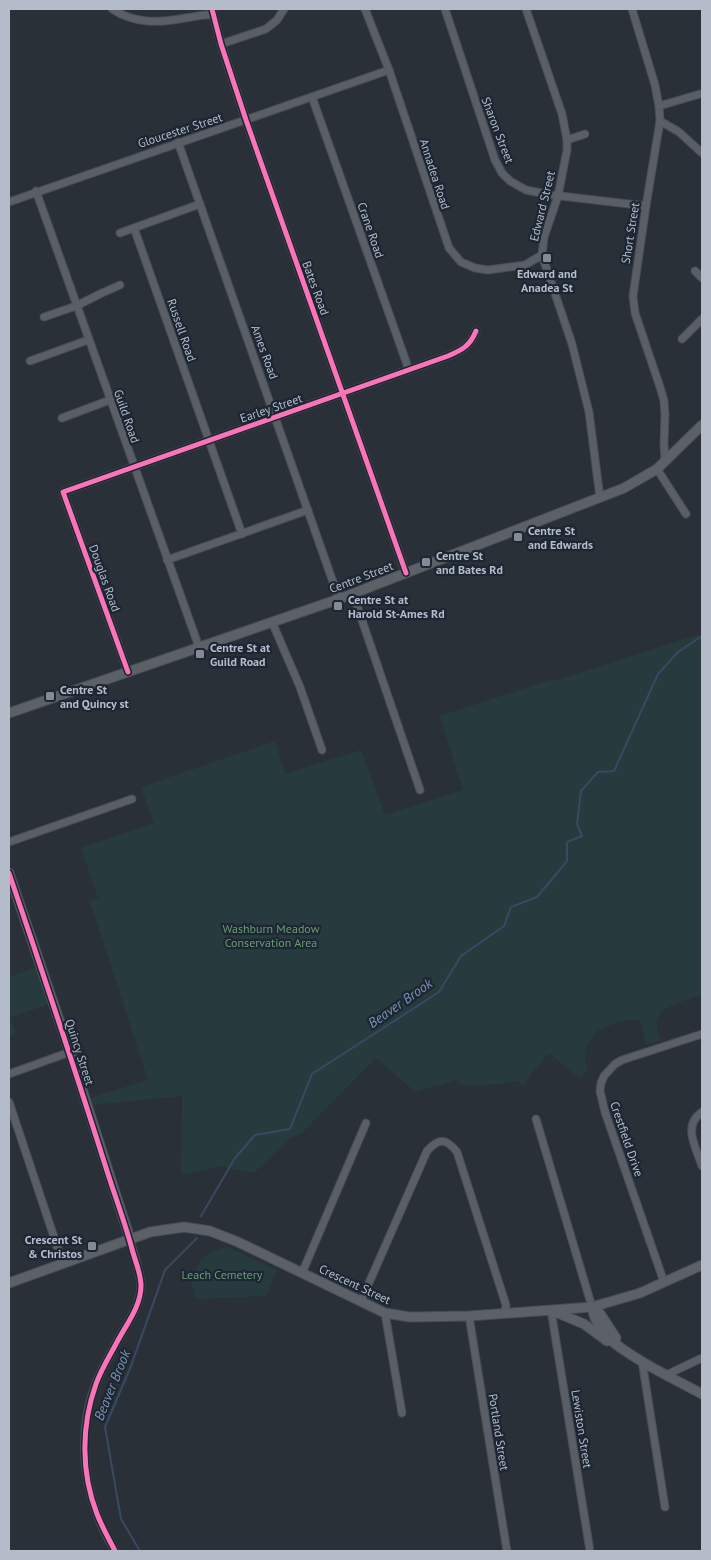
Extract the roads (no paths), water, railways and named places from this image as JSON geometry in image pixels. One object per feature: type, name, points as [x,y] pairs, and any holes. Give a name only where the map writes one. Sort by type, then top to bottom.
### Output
[{"type":"main road","name":"Centre Street","points":[[9,713],[353,594],[624,488],[656,469],[702,424]]},
{"type":"main road","name":"Quincy Street","points":[[9,873],[70,1052],[130,1239]]},
{"type":"main road","name":"Crescent Street","points":[[9,1283],[130,1239],[163,1229],[184,1226],[210,1231],[238,1242],[284,1262],[302,1273],[386,1313],[410,1318],[469,1316],[592,1307],[622,1299],[702,1265]]},
{"type":"main road","points":[[592,1307],[600,1327],[608,1337],[642,1361],[702,1394]]},
{"type":"main road","points":[[551,1310],[579,1321],[611,1344],[623,1348]]},
{"type":"street","points":[[112,9],[121,15],[154,22],[212,12]]},
{"type":"street","points":[[221,44],[266,29],[277,20],[284,9]]},
{"type":"street","name":"Annadea Road","points":[[365,9],[389,70],[449,248],[461,262],[475,268],[488,270],[525,265],[542,255]]},
{"type":"street","name":"Sharon Street","points":[[444,9],[495,160],[502,173],[510,181],[526,190],[558,196],[646,206]]},
{"type":"street","name":"Edward Street","points":[[526,9],[562,114],[567,140],[558,196],[544,237],[542,255],[572,344],[589,412],[600,498]]},
{"type":"street","name":"Short Street","points":[[632,9],[655,85],[659,106],[660,121],[634,288],[634,304],[635,313],[664,401],[666,415],[664,461]]},
{"type":"street","name":"Bates Road","points":[[212,12],[246,120],[406,573]]},
{"type":"street","name":"Gloucester Street","points":[[9,202],[36,191],[389,70]]},
{"type":"street","points":[[659,106],[700,94]]},
{"type":"street","name":"Crane Road","points":[[312,96],[409,370]]},
{"type":"street","points":[[660,121],[679,132],[702,153]]},
{"type":"street","points":[[567,140],[585,134]]},
{"type":"street","name":"Ames Road","points":[[178,142],[339,599]]},
{"type":"street","name":"Guild Road","points":[[36,191],[199,647]]},
{"type":"street","points":[[120,233],[200,204]]},
{"type":"street","name":"Russell Road","points":[[134,228],[242,534]]},
{"type":"street","points":[[694,271],[702,278]]},
{"type":"street","points":[[44,317],[76,306],[120,285]]},
{"type":"street","points":[[682,339],[702,319]]},
{"type":"street","name":"Earley Street","points":[[63,492],[448,356],[466,348],[473,340],[476,331]]},
{"type":"street","points":[[30,361],[88,340]]},
{"type":"street","points":[[62,418],[110,400]]},
{"type":"street","points":[[656,469],[686,514]]},
{"type":"street","name":"Douglas Road","points":[[63,492],[128,672]]},
{"type":"street","points":[[168,560],[308,510]]},
{"type":"street","points":[[353,594],[420,790]]},
{"type":"street","points":[[272,622],[300,686],[322,750]]},
{"type":"street","points":[[9,842],[132,799]]},
{"type":"street","name":"Crestfield Drive","points":[[664,1282],[604,1107],[600,1091],[601,1083],[608,1070],[622,1060],[702,1034]]},
{"type":"street","points":[[9,1074],[70,1052]]},
{"type":"street","points":[[9,1102],[63,1264]]},
{"type":"street","points":[[702,1112],[696,1116],[691,1128],[702,1166]]},
{"type":"street","points":[[536,1119],[592,1307]]},
{"type":"street","points":[[302,1273],[366,1123]]},
{"type":"street","points":[[361,1301],[427,1151],[435,1142],[444,1141],[450,1143],[458,1152],[506,1305],[505,1313]]},
{"type":"street","points":[[115,1551],[100,1521],[90,1490],[86,1470],[85,1433],[96,1384],[135,1310],[140,1296],[140,1274],[130,1239]]},
{"type":"street","name":"Lewiston Street","points":[[551,1310],[590,1551]]},
{"type":"street","points":[[386,1313],[402,1413]]},
{"type":"street","name":"Portland Street","points":[[469,1316],[507,1551]]},
{"type":"street","points":[[666,1375],[702,1358]]},
{"type":"street","points":[[642,1361],[665,1507]]},
{"type":"waterway","name":"Beaver Brook","points":[[201,1216],[235,1158],[255,1135],[290,1129],[312,1074],[439,992],[461,956],[504,926],[511,907],[537,897],[567,861],[567,842],[582,836],[577,824],[581,791],[598,772],[614,771],[658,674],[678,652],[702,636]]},
{"type":"waterway","name":"Beaver Brook","points":[[140,1551],[121,1519],[105,1427],[131,1366],[165,1270],[197,1238]]},
{"type":"place","name":"Edward and Anadea St","points":[[547,258]]},
{"type":"place","name":"Centre St and Edwards","points":[[518,537]]},
{"type":"place","name":"Centre St and Bates Rd","points":[[426,562]]},
{"type":"place","name":"Centre St at Harold St-Ames Rd","points":[[338,606]]},
{"type":"place","name":"Centre St at Guild Road","points":[[200,654]]},
{"type":"place","name":"Centre St and Quincy st","points":[[50,696]]},
{"type":"place","name":"Crescent St & Christos","points":[[92,1246]]},
{"type":"park label","name":"Washburn Meadow Conservation Area","points":[[271,935]]},
{"type":"park label","name":"Leach Cemetery","points":[[222,1274]]}]
